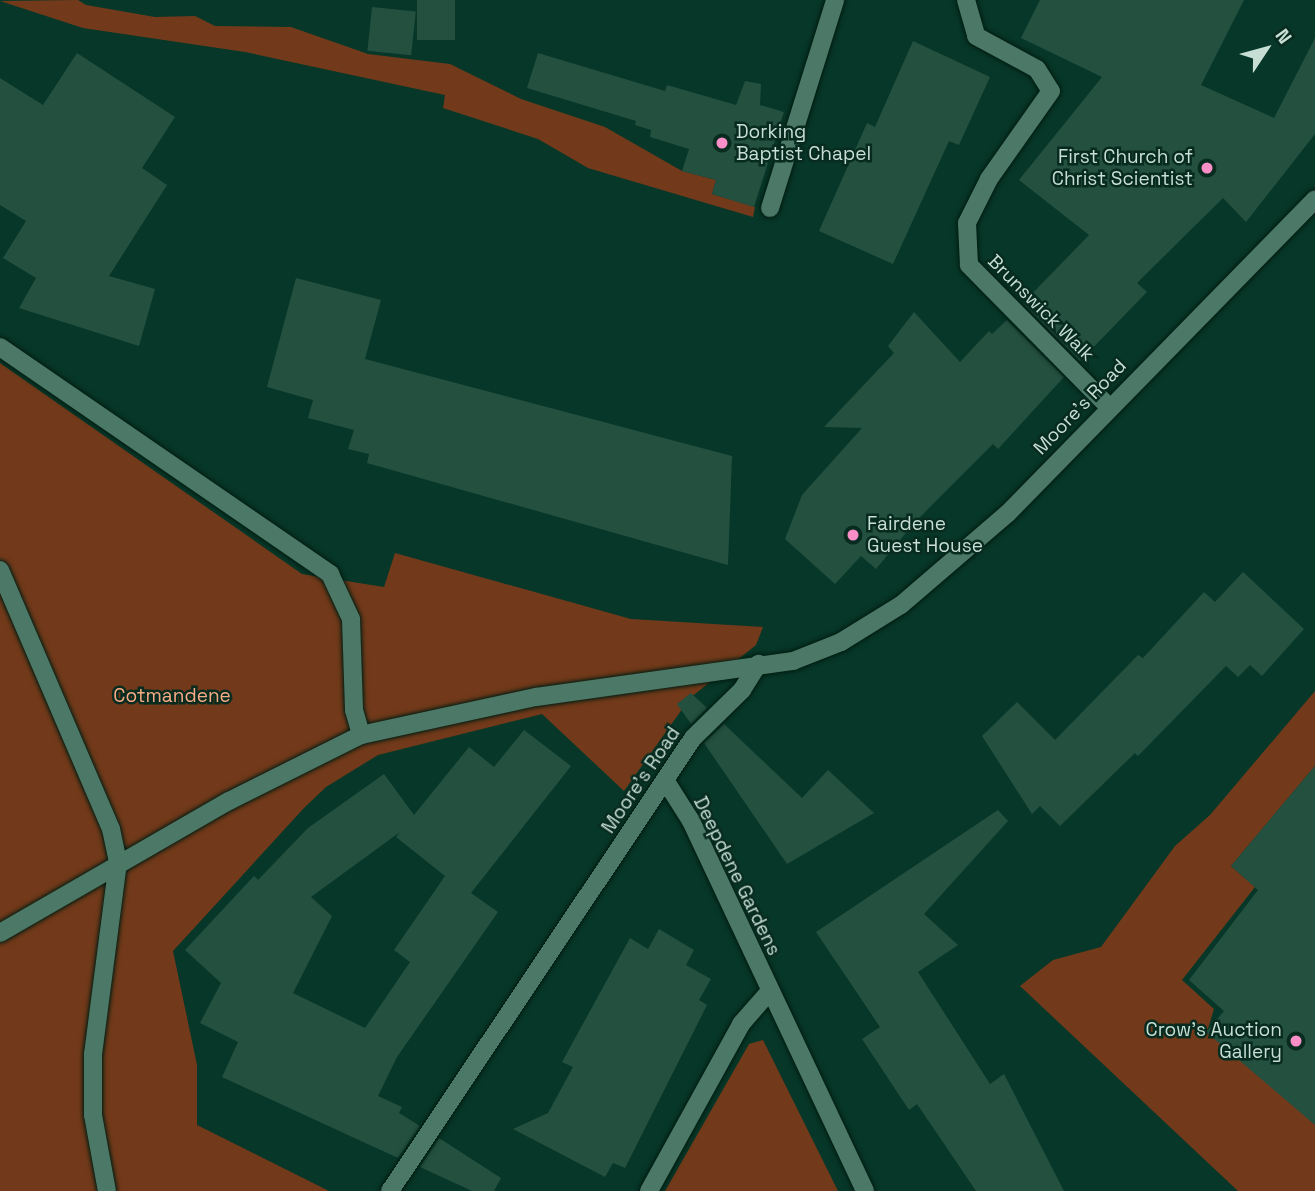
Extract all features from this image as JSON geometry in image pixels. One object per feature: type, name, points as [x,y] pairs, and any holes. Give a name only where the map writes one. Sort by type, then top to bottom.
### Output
[{"type":"street","points":[[770,208],[835,0]]},
{"type":"street","name":"Brunswick Walk","points":[[965,0],[976,36],[1037,69],[1051,91],[989,178],[967,223],[969,265],[1109,407]]},
{"type":"street","name":"Moore's Road","points":[[390,1191],[693,738],[742,690],[758,664],[793,661],[829,646],[892,611],[1008,513],[1109,407],[1289,230],[1315,199]]},
{"type":"street","points":[[0,347],[330,574],[351,619],[354,710],[361,736]]},
{"type":"street","points":[[0,570],[111,829],[118,862],[93,1054],[93,1115],[107,1191]]},
{"type":"street","points":[[0,933],[118,862],[361,736],[536,697],[758,664]]},
{"type":"street","name":"Deepdene Gardens","points":[[665,780],[691,821],[769,992],[865,1191]]},
{"type":"street","points":[[649,1191],[741,1024],[769,992]]},
{"type":"green space","points":[[78,0],[86,5],[155,17],[195,16],[215,26],[291,27],[368,54],[450,64],[521,99],[605,127],[682,171],[716,180],[712,194],[755,207],[753,217],[588,168],[538,139],[443,108],[445,95],[245,52],[83,28],[0,1]]},
{"type":"green space","name":"Cotmandene","points":[[0,363],[302,574],[384,587],[395,553],[631,619],[763,627],[756,645],[690,698],[624,791],[542,714],[378,755],[326,787],[304,808],[173,951],[197,1065],[197,1125],[329,1191],[0,1191]]},
{"type":"green space","points":[[1315,691],[1315,766],[1231,866],[1255,887],[1182,980],[1214,1009],[1207,1032],[1315,1102],[1315,1191],[1238,1191],[1020,986],[1053,960],[1101,947],[1175,846],[1210,815]]},
{"type":"green space","points":[[763,1040],[838,1191],[665,1191],[749,1044]]},
{"type":"building","points":[[417,0],[455,0],[455,40],[417,40]]},
{"type":"building","points":[[1040,0],[1244,0],[1201,85],[1274,118],[1315,38],[1315,134],[1246,222],[1223,198],[1137,283],[1147,292],[1080,361],[1023,303],[1089,235],[1019,180],[1102,77],[1021,38]]},
{"type":"building","points":[[372,7],[416,12],[411,55],[367,51]]},
{"type":"building","points":[[913,41],[990,77],[959,145],[949,141],[893,264],[819,231],[867,123],[875,127]]},
{"type":"building","points":[[77,53],[175,117],[142,168],[167,185],[109,276],[155,289],[139,346],[19,308],[36,278],[3,258],[26,221],[0,205],[0,78],[43,105]]},
{"type":"building","points":[[538,53],[665,91],[667,85],[736,105],[745,81],[761,84],[760,105],[784,112],[754,207],[712,194],[716,180],[682,171],[689,149],[650,137],[651,130],[635,125],[636,121],[527,88]]},
{"type":"building","points":[[296,278],[381,300],[365,359],[732,456],[728,565],[367,463],[369,454],[348,449],[354,430],[308,418],[313,400],[267,387]]},
{"type":"building","points":[[914,312],[960,362],[989,331],[992,334],[1007,320],[1064,377],[998,449],[993,444],[914,523],[876,569],[861,556],[835,584],[785,539],[802,495],[862,428],[824,427],[894,353],[888,346]]},
{"type":"building","points":[[1243,572],[1304,629],[1262,676],[1250,665],[1238,677],[1226,666],[1138,756],[1135,753],[1060,826],[1040,806],[1032,814],[982,736],[1017,702],[1055,740],[1138,655],[1143,658],[1204,592],[1215,602]]},
{"type":"building","points":[[691,693],[707,708],[691,724],[677,704]]},
{"type":"building","points":[[724,724],[802,798],[828,770],[874,813],[787,864],[704,743]]},
{"type":"building","points":[[524,730],[571,766],[471,893],[498,912],[397,1057],[378,1096],[402,1107],[399,1113],[420,1126],[398,1158],[222,1077],[238,1042],[200,1023],[221,983],[185,950],[254,876],[258,880],[308,828],[384,774],[414,815],[469,747],[494,767]],"holes":[[[400,832],[396,837],[445,876],[394,950],[410,962],[365,1028],[293,993],[332,916],[311,897]]]},
{"type":"building","points":[[1315,766],[1315,1125],[1206,1032],[1224,1011],[1189,980],[1258,890],[1231,866]]},
{"type":"building","points":[[998,810],[1008,821],[924,914],[958,945],[918,972],[990,1084],[1004,1074],[1064,1191],[976,1191],[917,1104],[909,1110],[862,1039],[880,1027],[816,932]]},
{"type":"building","points":[[659,929],[694,950],[686,965],[711,979],[699,1000],[707,1005],[625,1168],[613,1163],[605,1177],[513,1129],[548,1113],[573,1067],[562,1062],[630,938],[648,949]]},
{"type":"building","points":[[439,1138],[501,1178],[494,1191],[472,1191],[420,1167]]},
{"type":"place","name":"Dorking Baptist Chapel","points":[[722,143]]},
{"type":"place","name":"First Church of Christ Scientist","points":[[1207,168]]},
{"type":"place","name":"Fairdene Guest House","points":[[853,535]]},
{"type":"place","name":"Crow's Auction Gallery","points":[[1296,1041]]}]
